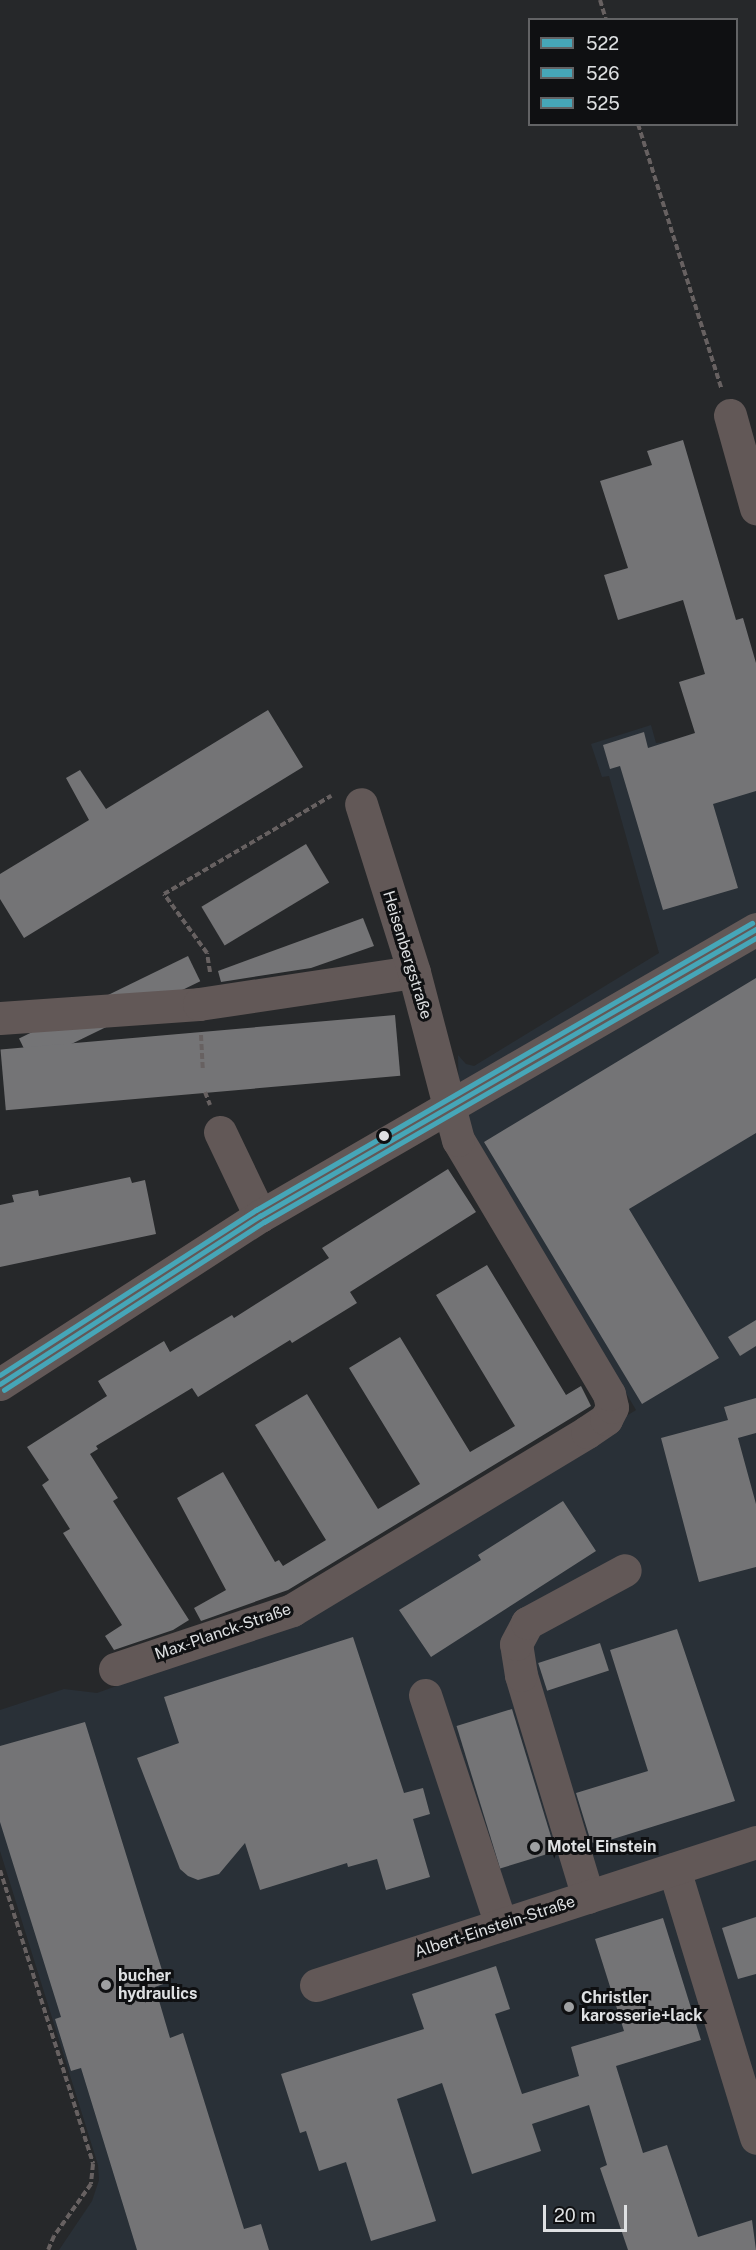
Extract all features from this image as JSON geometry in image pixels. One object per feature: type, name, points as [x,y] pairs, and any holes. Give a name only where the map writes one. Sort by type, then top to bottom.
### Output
[{"type":"street","points":[[730,415],[756,508]]},
{"type":"street","name":"Heisenbergstraße","points":[[361,804],[414,972],[450,1106]]},
{"type":"street","points":[[0,1384],[261,1216],[756,929]]},
{"type":"street","points":[[0,1018],[207,1003],[414,972]]},
{"type":"street","name":"Max-Planck-Straße","points":[[115,1669],[292,1610],[606,1419],[612,1407],[609,1394],[458,1140],[450,1106]]},
{"type":"street","points":[[220,1132],[261,1216]]},
{"type":"street","points":[[588,1897],[528,1698],[516,1644],[527,1623],[626,1570]]},
{"type":"street","points":[[425,1695],[501,1925]]},
{"type":"street","name":"Albert-Einstein-Straße","points":[[316,1985],[756,1842]]},
{"type":"street","points":[[674,1869],[756,2138]]},
{"type":"path","points":[[600,0],[605,18]]},
{"type":"path","points":[[640,126],[730,415]]},
{"type":"path","points":[[203,1071],[207,953],[164,894],[330,796],[361,804]]},
{"type":"path","points":[[0,1870],[93,2164],[91,2184],[54,2236],[48,2250]]},
{"type":"shaded area","points":[[756,715],[756,2250],[59,2250],[92,2201],[99,2180],[98,2165],[0,1851],[0,1710],[64,1689],[97,1693],[294,1622],[636,1410],[459,1110],[458,1055],[466,1064],[474,1066],[659,953],[609,776],[602,777],[591,744],[651,725],[656,743],[671,741]]},
{"type":"building","points":[[683,440],[736,620],[743,618],[756,663],[756,791],[713,804],[738,888],[663,910],[620,766],[610,769],[603,745],[644,732],[648,748],[695,733],[679,682],[705,674],[683,600],[618,620],[604,575],[628,568],[600,481],[652,465],[647,451]]},
{"type":"building","points":[[268,710],[303,767],[24,938],[0,899],[0,874],[89,820],[66,778],[80,770],[106,809]]},
{"type":"building","points":[[306,844],[329,883],[225,945],[201,907]]},
{"type":"building","points":[[363,918],[374,946],[311,968],[221,982],[218,971]]},
{"type":"building","points":[[188,956],[200,981],[31,1064],[19,1038]]},
{"type":"building","points":[[756,978],[756,1133],[629,1209],[719,1358],[642,1404],[484,1142]]},
{"type":"building","points":[[395,1015],[400,1076],[6,1110],[1,1050]]},
{"type":"building","points":[[448,1169],[476,1212],[350,1292],[357,1303],[292,1343],[290,1340],[198,1397],[192,1388],[96,1446],[98,1449],[90,1454],[118,1498],[113,1501],[189,1620],[173,1630],[114,1650],[105,1636],[122,1625],[63,1533],[70,1529],[42,1485],[49,1480],[27,1447],[107,1396],[98,1381],[164,1341],[170,1352],[232,1315],[234,1318],[329,1258],[322,1248]]},
{"type":"building","points":[[130,1177],[132,1183],[145,1180],[156,1234],[0,1267],[0,1205],[14,1202],[12,1195],[38,1190],[39,1196]]},
{"type":"building","points":[[487,1265],[566,1395],[581,1386],[591,1406],[288,1590],[201,1621],[194,1608],[226,1590],[177,1498],[223,1472],[275,1562],[279,1560],[283,1566],[326,1540],[255,1425],[307,1394],[378,1509],[420,1484],[349,1368],[400,1337],[470,1452],[515,1426],[436,1295]]},
{"type":"building","points":[[756,1320],[756,1346],[740,1356],[728,1337]]},
{"type":"building","points":[[756,1398],[756,1433],[738,1438],[756,1504],[756,1567],[699,1582],[661,1438],[728,1420],[724,1407]]},
{"type":"building","points":[[563,1501],[596,1551],[431,1657],[399,1610],[481,1560],[478,1555]]},
{"type":"building","points":[[677,1629],[735,1801],[597,1844],[591,1842],[576,1793],[648,1771],[610,1650]]},
{"type":"building","points":[[353,1637],[404,1793],[423,1788],[430,1814],[413,1819],[430,1877],[386,1890],[377,1859],[348,1867],[347,1863],[260,1890],[245,1843],[219,1874],[198,1880],[188,1876],[180,1869],[137,1758],[179,1743],[164,1697]]},
{"type":"building","points":[[600,1643],[609,1671],[547,1691],[538,1663]]},
{"type":"building","points":[[512,1709],[556,1851],[500,1868],[457,1726]]},
{"type":"building","name":"bucher hydraulics","points":[[85,1722],[166,1983],[155,1987],[170,2038],[183,2033],[244,2229],[261,2224],[269,2250],[137,2250],[81,2068],[71,2071],[55,2019],[61,2017],[0,1822],[0,1746]]},
{"type":"building","points":[[756,1917],[756,1974],[738,1979],[722,1928]]},
{"type":"building","points":[[663,1918],[701,2040],[616,2066],[643,2153],[667,2145],[698,2237],[752,2220],[756,2250],[628,2250],[600,2168],[607,2165],[589,2105],[532,2124],[541,2151],[472,2174],[442,2083],[397,2099],[436,2221],[371,2241],[346,2162],[319,2171],[306,2131],[300,2133],[281,2074],[424,2029],[412,1994],[496,1966],[510,2009],[495,2014],[522,2094],[579,2076],[571,2047],[624,2031],[595,1939]]},
{"type":"transit line","name":"525","points":[[0,1375],[256,1210],[752,923]]},
{"type":"transit line","name":"522","points":[[0,1384],[260,1216],[756,929]]},
{"type":"transit line","name":"526","points":[[4,1390],[264,1222],[756,938]]},
{"type":"place","name":"Motel Einstein","points":[[535,1847]]},
{"type":"place","name":"bucher hydraulics","points":[[106,1985]]},
{"type":"place","name":"Christler karosserie+lack","points":[[569,2007]]}]
